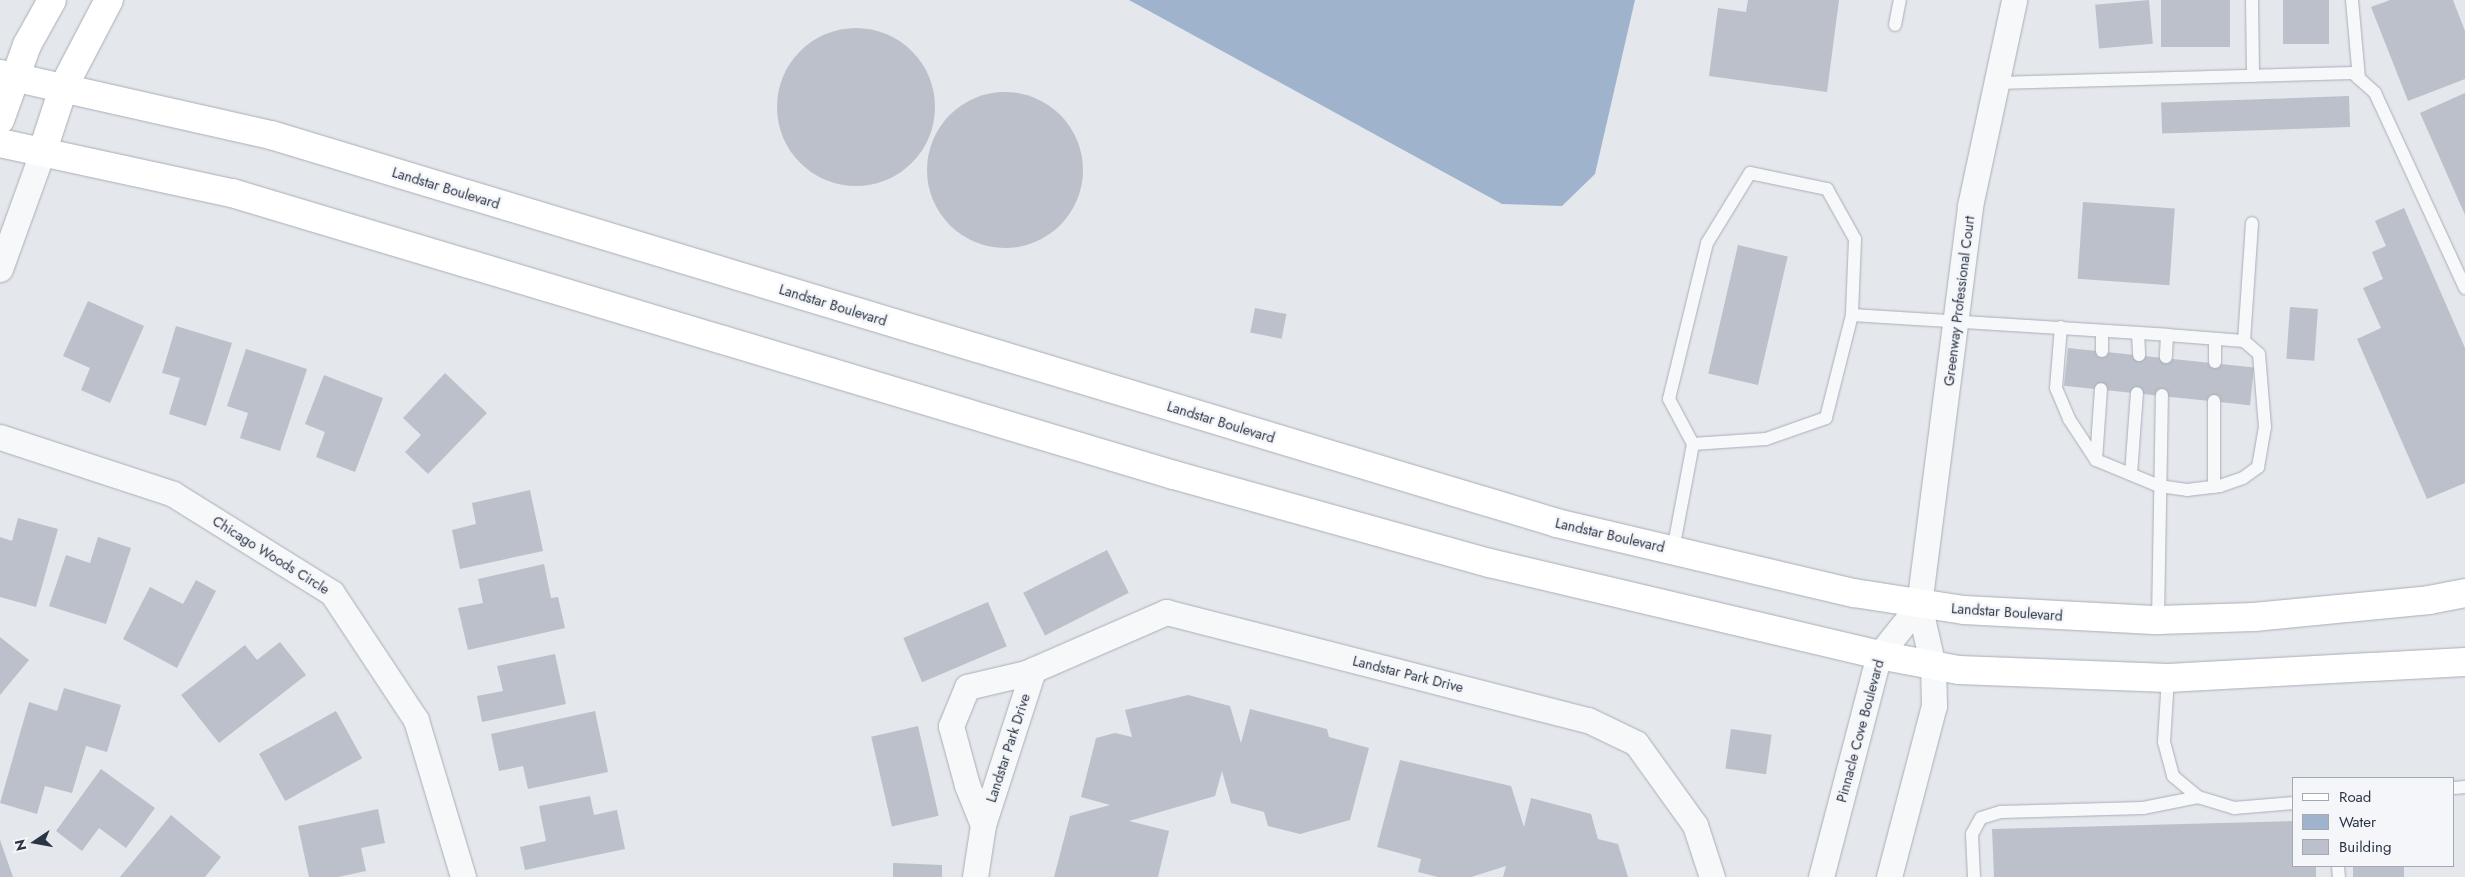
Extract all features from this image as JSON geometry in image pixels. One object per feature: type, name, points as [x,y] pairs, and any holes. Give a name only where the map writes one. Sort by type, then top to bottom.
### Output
[{"type":"street","points":[[0,120],[8,75],[52,0]]},
{"type":"street","points":[[0,269],[64,86],[110,0]]},
{"type":"street","name":"Greenway Professional Court","points":[[1920,605],[1970,206],[2014,0]]},
{"type":"street","name":"Landstar Boulevard","points":[[8,75],[64,86],[271,135],[1557,523],[1920,605],[2158,620],[2254,617],[2429,600],[2465,593]]},
{"type":"street","points":[[0,144],[43,150],[232,194],[1164,472],[1490,563],[1879,656],[1933,666],[2168,678],[2465,662]]},
{"type":"street","name":"Chicago Woods Circle","points":[[0,437],[173,494],[332,593],[416,720],[463,877]]},
{"type":"street","points":[[1889,877],[1934,706],[1933,666],[1920,605]]},
{"type":"street","name":"Pinnacle Cove Boulevard","points":[[1821,877],[1879,656],[1920,605]]},
{"type":"street","name":"Landstar Park Drive","points":[[983,825],[967,786],[951,726],[967,687],[1033,670],[1166,612],[1588,720],[1636,743],[1695,826],[1712,877]]},
{"type":"street","name":"Landstar Park Drive","points":[[975,877],[983,825],[1033,670]]},
{"type":"lane","points":[[1895,25],[1900,0]]},
{"type":"lane","points":[[2252,0],[2253,76]]},
{"type":"lane","points":[[2352,0],[2360,79]]},
{"type":"lane","points":[[1997,83],[2353,73],[2375,93],[2465,288]]},
{"type":"lane","points":[[1673,550],[1693,444],[1668,399],[1707,244],[1750,173],[1827,190],[1855,239],[1852,315],[1826,418],[1766,439],[1693,444]]},
{"type":"lane","points":[[2244,340],[2252,223]]},
{"type":"lane","points":[[1852,315],[1956,320],[2061,327],[2102,330],[2215,339],[2244,340],[2259,354],[2264,377],[2265,426],[2258,466],[2243,478],[2214,487],[2187,490],[2159,486],[2096,460],[2069,419],[2056,388],[2061,327]]},
{"type":"lane","points":[[2102,330],[2102,351]]},
{"type":"lane","points":[[2138,333],[2139,355]]},
{"type":"lane","points":[[2166,357],[2167,335]]},
{"type":"lane","points":[[2215,339],[2215,362]]},
{"type":"lane","points":[[2096,460],[2101,389]]},
{"type":"lane","points":[[2131,474],[2137,393]]},
{"type":"lane","points":[[2158,620],[2162,395]]},
{"type":"lane","points":[[2214,401],[2214,487]]},
{"type":"lane","points":[[2168,678],[2164,742],[2173,776],[2198,797],[2234,808],[2292,803]]},
{"type":"lane","points":[[1974,877],[1972,834],[1981,818],[2001,812],[2143,808],[2198,797]]},
{"type":"water","points":[[1129,0],[1635,0],[1595,174],[1562,206],[1502,204]]},
{"type":"building","points":[[1748,0],[1839,0],[1827,92],[1709,76],[1718,8],[1746,12]]},
{"type":"building","points":[[2149,0],[2153,44],[2099,49],[2095,5]]},
{"type":"building","points":[[2161,0],[2230,0],[2230,47],[2161,47]]},
{"type":"building","points":[[2283,0],[2329,0],[2329,44],[2283,44]]},
{"type":"building","points":[[2390,0],[2453,0],[2465,31],[2465,79],[2408,101],[2371,7]]},
{"type":"building","points":[[864,28],[879,31],[893,37],[912,51],[922,63],[932,84],[935,107],[932,130],[922,151],[912,163],[900,173],[879,183],[864,186],[848,186],[833,183],[812,173],[790,151],[778,122],[777,99],[780,84],[790,63],[812,41],[841,29]]},
{"type":"building","points":[[997,92],[1013,92],[1028,95],[1042,101],[1060,115],[1074,133],[1080,147],[1083,170],[1080,193],[1074,207],[1060,225],[1042,239],[1028,245],[1013,248],[997,248],[982,245],[968,239],[950,225],[940,213],[930,193],[927,178],[927,162],[930,147],[936,133],[950,115],[962,105],[982,95]]},
{"type":"building","points":[[2465,93],[2465,215],[2420,113]]},
{"type":"building","points":[[2349,96],[2350,127],[2162,134],[2161,103]]},
{"type":"building","points":[[2083,202],[2175,208],[2169,285],[2078,279]]},
{"type":"building","points":[[2404,208],[2465,348],[2465,483],[2427,499],[2357,339],[2381,328],[2363,288],[2383,279],[2372,252],[2386,246],[2375,221]]},
{"type":"building","points":[[1738,245],[1788,256],[1758,385],[1708,374]]},
{"type":"building","points":[[88,301],[144,326],[110,403],[81,390],[90,368],[63,356]]},
{"type":"building","points":[[2290,307],[2318,309],[2314,361],[2286,359]]},
{"type":"building","points":[[1255,308],[1286,314],[1282,339],[1250,333]]},
{"type":"building","points":[[176,326],[232,343],[206,426],[169,414],[180,378],[162,373]]},
{"type":"building","points":[[2068,348],[2254,368],[2250,405],[2064,386]]},
{"type":"building","points":[[246,349],[307,369],[280,451],[240,438],[248,413],[227,406]]},
{"type":"building","points":[[445,373],[487,413],[428,474],[405,452],[421,435],[403,418]]},
{"type":"building","points":[[324,375],[383,398],[355,472],[316,457],[325,432],[305,424]]},
{"type":"building","points":[[530,490],[543,551],[460,569],[452,530],[476,524],[472,503]]},
{"type":"building","points":[[18,518],[58,529],[36,607],[0,597],[0,537],[12,541]]},
{"type":"building","points":[[98,537],[131,548],[106,624],[49,606],[66,555],[90,563]]},
{"type":"building","points":[[1107,550],[1129,593],[1045,635],[1023,593]]},
{"type":"building","points":[[544,564],[551,598],[558,597],[565,628],[468,650],[458,608],[483,603],[478,579]]},
{"type":"building","points":[[196,580],[216,591],[177,668],[123,639],[150,587],[183,604]]},
{"type":"building","points":[[988,602],[1007,646],[922,682],[903,638]]},
{"type":"building","points":[[0,637],[29,660],[0,695]]},
{"type":"building","points":[[280,642],[306,675],[219,743],[181,695],[245,645],[257,660]]},
{"type":"building","points":[[555,654],[566,704],[482,722],[477,696],[503,691],[497,666]]},
{"type":"building","points":[[64,688],[121,705],[107,752],[86,746],[72,793],[45,786],[37,814],[0,803],[29,702],[57,711]]},
{"type":"building","points":[[1188,695],[1230,706],[1241,743],[1250,709],[1327,729],[1329,737],[1369,748],[1350,820],[1300,834],[1268,826],[1264,812],[1231,803],[1222,771],[1215,796],[1129,821],[1169,831],[1158,877],[1054,877],[1070,816],[1110,805],[1081,797],[1096,738],[1115,733],[1132,737],[1125,710]]},
{"type":"building","points":[[336,711],[362,758],[285,801],[259,754]]},
{"type":"building","points":[[595,711],[608,772],[528,789],[523,766],[499,771],[491,734]]},
{"type":"building","points":[[918,726],[939,816],[892,826],[871,737]]},
{"type":"building","points":[[1731,729],[1772,735],[1766,774],[1725,769]]},
{"type":"building","points":[[1400,760],[1511,786],[1524,827],[1531,798],[1591,814],[1598,839],[1618,844],[1628,877],[1503,877],[1506,866],[1471,877],[1438,877],[1418,872],[1421,859],[1377,847]]},
{"type":"building","points":[[101,769],[155,808],[126,848],[99,828],[82,851],[56,831]]},
{"type":"building","points":[[590,796],[594,815],[617,810],[625,849],[525,870],[520,847],[546,841],[539,806]]},
{"type":"building","points":[[378,809],[385,843],[361,848],[366,871],[338,877],[309,877],[298,826]]},
{"type":"building","points":[[171,815],[221,857],[205,877],[120,877]]},
{"type":"building","points":[[2292,821],[2292,867],[2316,867],[2316,877],[1994,877],[1992,829]]},
{"type":"building","points":[[0,840],[13,877],[0,877]]},
{"type":"building","points":[[893,863],[942,865],[942,877],[893,877]]},
{"type":"building","points":[[2353,867],[2404,867],[2404,877],[2353,877]]}]
